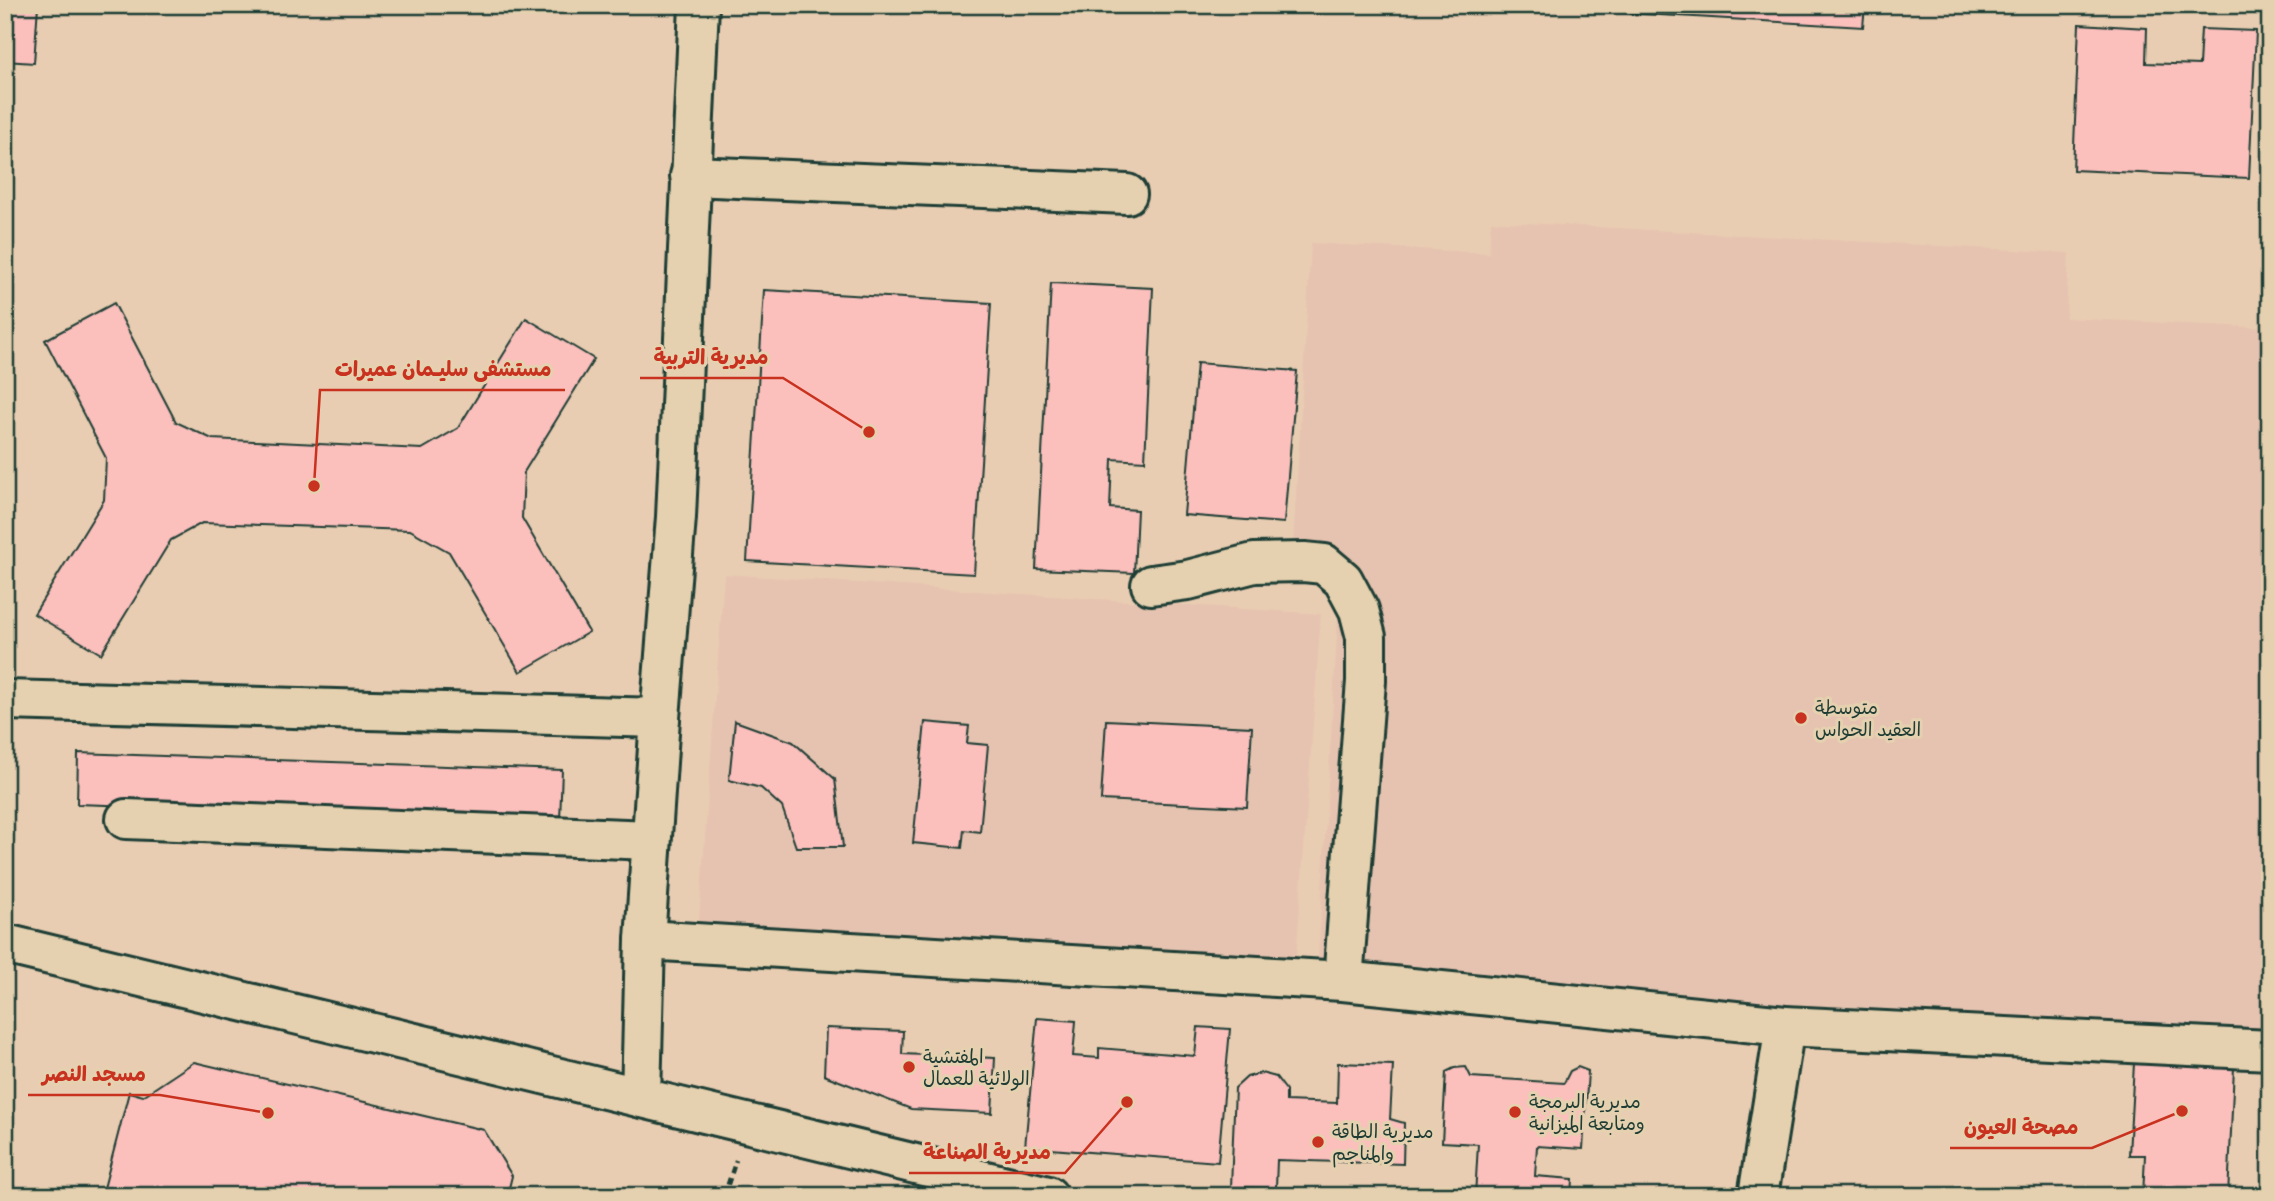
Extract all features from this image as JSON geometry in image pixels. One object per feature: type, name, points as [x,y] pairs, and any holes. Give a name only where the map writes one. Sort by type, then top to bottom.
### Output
[{"type":"street","points":[[641,1098],[645,940],[676,517],[699,5]]},
{"type":"street","points":[[690,176],[1127,194]]},
{"type":"street","points":[[1151,584],[1188,580],[1254,563],[1324,564],[1343,580],[1359,610],[1366,637],[1366,681],[1343,981]]},
{"type":"street","points":[[5,699],[660,718]]},
{"type":"street","points":[[126,819],[651,840]]},
{"type":"street","points":[[645,940],[1343,981],[1785,1026],[2270,1050]]},
{"type":"street","points":[[5,944],[1048,1196]]},
{"type":"street","points":[[1758,1196],[1785,1026]]},
{"type":"shaded area","name":"متوسطة العقيد الحواس","points":[[1491,221],[2069,253],[2066,318],[2270,328],[2270,872],[2259,1046],[1316,993],[1341,564],[1292,561],[1311,243],[1489,253]]},
{"type":"shaded area","points":[[724,574],[1321,614],[1295,974],[698,933]]},
{"type":"building","points":[[5,5],[38,5],[34,63],[5,61]]},
{"type":"building","points":[[1610,5],[1865,5],[1863,27],[1610,12]]},
{"type":"building","points":[[2079,24],[2147,28],[2146,63],[2199,65],[2201,29],[2256,31],[2249,178],[2073,170]]},
{"type":"building","points":[[1051,283],[1153,288],[1145,461],[1112,459],[1110,508],[1137,510],[1134,573],[1036,569]]},
{"type":"building","points":[[764,290],[991,303],[974,574],[747,561]]},
{"type":"building","points":[[114,303],[176,422],[212,439],[422,449],[458,428],[526,318],[594,359],[524,472],[522,518],[589,632],[520,672],[449,552],[410,530],[202,523],[171,540],[101,654],[34,614],[104,500],[106,458],[45,340]]},
{"type":"building","points":[[1197,363],[1297,371],[1284,523],[1184,515]]},
{"type":"building","points":[[1106,720],[1252,727],[1247,807],[1101,800]]},
{"type":"building","points":[[735,721],[793,742],[835,779],[843,847],[796,847],[782,807],[761,788],[729,780]]},
{"type":"building","points":[[925,722],[969,726],[967,743],[988,745],[980,832],[964,830],[962,848],[913,843]]},
{"type":"building","points":[[78,753],[562,770],[560,820],[77,804]]},
{"type":"building","points":[[1037,1018],[1076,1021],[1073,1056],[1099,1058],[1099,1048],[1195,1056],[1198,1027],[1230,1029],[1218,1162],[1025,1147]]},
{"type":"building","name":"المفتشية الولائية للعمال","points":[[826,1028],[903,1031],[902,1054],[995,1058],[992,1113],[911,1109],[824,1075]]},
{"type":"building","points":[[194,1062],[484,1130],[512,1176],[507,1196],[102,1196],[129,1092],[143,1096]]},
{"type":"building","name":"مديرية الطاقة والمناجم","points":[[1338,1063],[1393,1065],[1390,1119],[1404,1123],[1403,1164],[1277,1160],[1276,1188],[1231,1187],[1235,1088],[1247,1077],[1261,1073],[1276,1077],[1286,1090],[1286,1101],[1337,1103]]},
{"type":"building","points":[[2134,1063],[2234,1067],[2228,1196],[2143,1196],[2145,1155],[2129,1155]]},
{"type":"building","name":"مديرية البرمجة ومتابعة الميزانية","points":[[1466,1067],[1471,1077],[1564,1083],[1570,1071],[1578,1067],[1588,1071],[1583,1149],[1537,1146],[1535,1176],[1573,1179],[1572,1196],[1475,1196],[1478,1144],[1442,1142],[1446,1072]]},
{"type":"place","name":"مديرية التربية","points":[[869,432]]},
{"type":"place","name":"مستشفى سليـمان عميرات","points":[[314,486]]},
{"type":"place","name":"متوسطة العقيد الحواس","points":[[1801,718]]},
{"type":"place","name":"المفتشية الولائية للعمال","points":[[909,1067]]},
{"type":"place","name":"مديرية الصناعة","points":[[1127,1102]]},
{"type":"place","name":"مصحة العيون","points":[[2182,1111]]},
{"type":"place","name":"مديرية البرمجة ومتابعة الميزانية","points":[[1515,1112]]},
{"type":"place","name":"مسجد النصر","points":[[268,1113]]},
{"type":"place","name":"مديرية الطاقة والمناجم","points":[[1318,1142]]}]
